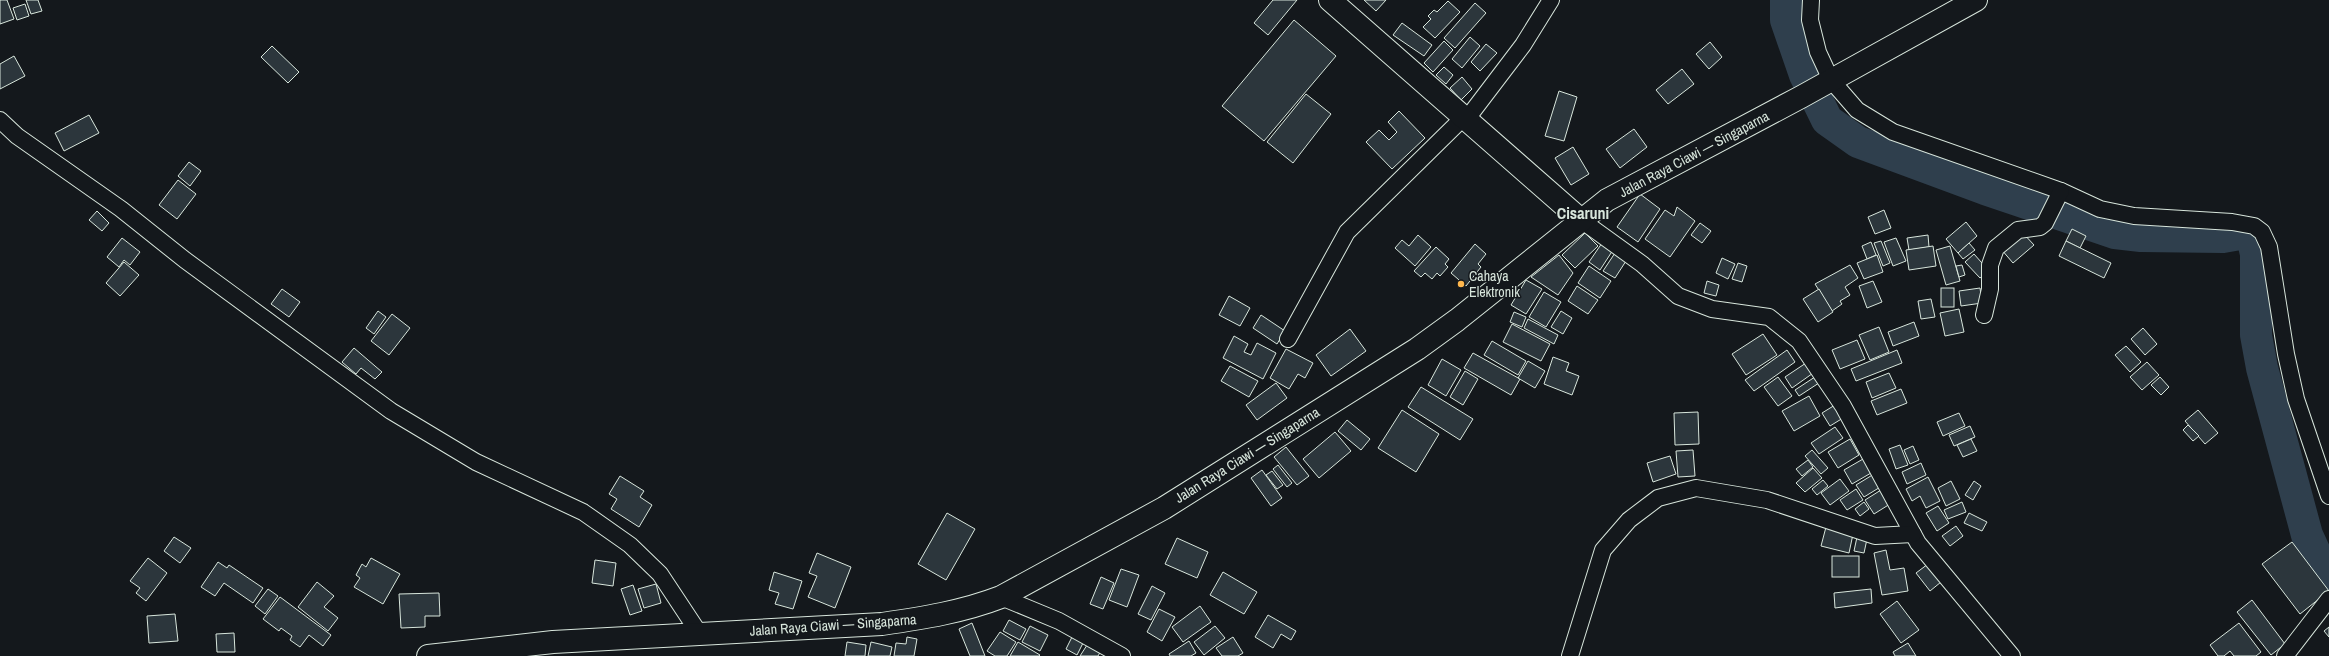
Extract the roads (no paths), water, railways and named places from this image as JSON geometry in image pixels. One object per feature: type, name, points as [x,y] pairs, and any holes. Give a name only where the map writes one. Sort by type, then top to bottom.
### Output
[{"type":"main road","points":[[1330,0],[1581,220]]},
{"type":"main road","name":"Jalan Raya Ciawi — Singaparna","points":[[428,656],[553,642],[882,624],[936,616],[976,607],[1001,597],[1164,508],[1417,349],[1457,320],[1607,200],[1801,97],[1976,0]]},
{"type":"street","points":[[1288,339],[1347,232],[1465,119],[1523,45],[1551,0]]},
{"type":"street","points":[[1811,0],[1811,27],[1826,82],[1857,110],[1893,132],[2062,191],[2100,209],[2134,216],[2232,222],[2254,226],[2262,232],[2270,247],[2286,354],[2304,421],[2329,496]]},
{"type":"street","points":[[0,120],[18,136],[121,209],[186,260],[391,411],[476,462],[583,512],[630,545],[660,574],[699,633]]},
{"type":"street","points":[[1984,315],[1990,289],[1990,265],[1996,248],[2018,230],[2040,227],[2045,223],[2062,191]]},
{"type":"street","points":[[1581,220],[1642,264],[1678,296],[1712,309],[1769,317],[1798,341],[1843,406],[1913,534],[1923,549],[2012,656]]},
{"type":"street","points":[[1570,656],[1603,550],[1629,520],[1658,498],[1696,488],[1767,500],[1875,536],[1913,534]]},
{"type":"street","points":[[1001,597],[1059,621],[1115,654]]},
{"type":"street","points":[[2285,656],[2327,602]]},
{"type":"waterway","points":[[1786,0],[1786,20],[1805,75],[1827,120],[1858,142],[1985,189],[2115,233],[2141,236],[2223,237],[2240,234],[2252,237],[2256,254],[2256,335],[2262,368],[2307,535],[2329,583]]},
{"type":"place","name":"Cahaya Elektronik","points":[[1461,284]]},
{"type":"district","name":"Cisaruni","points":[[1583,213]]}]
